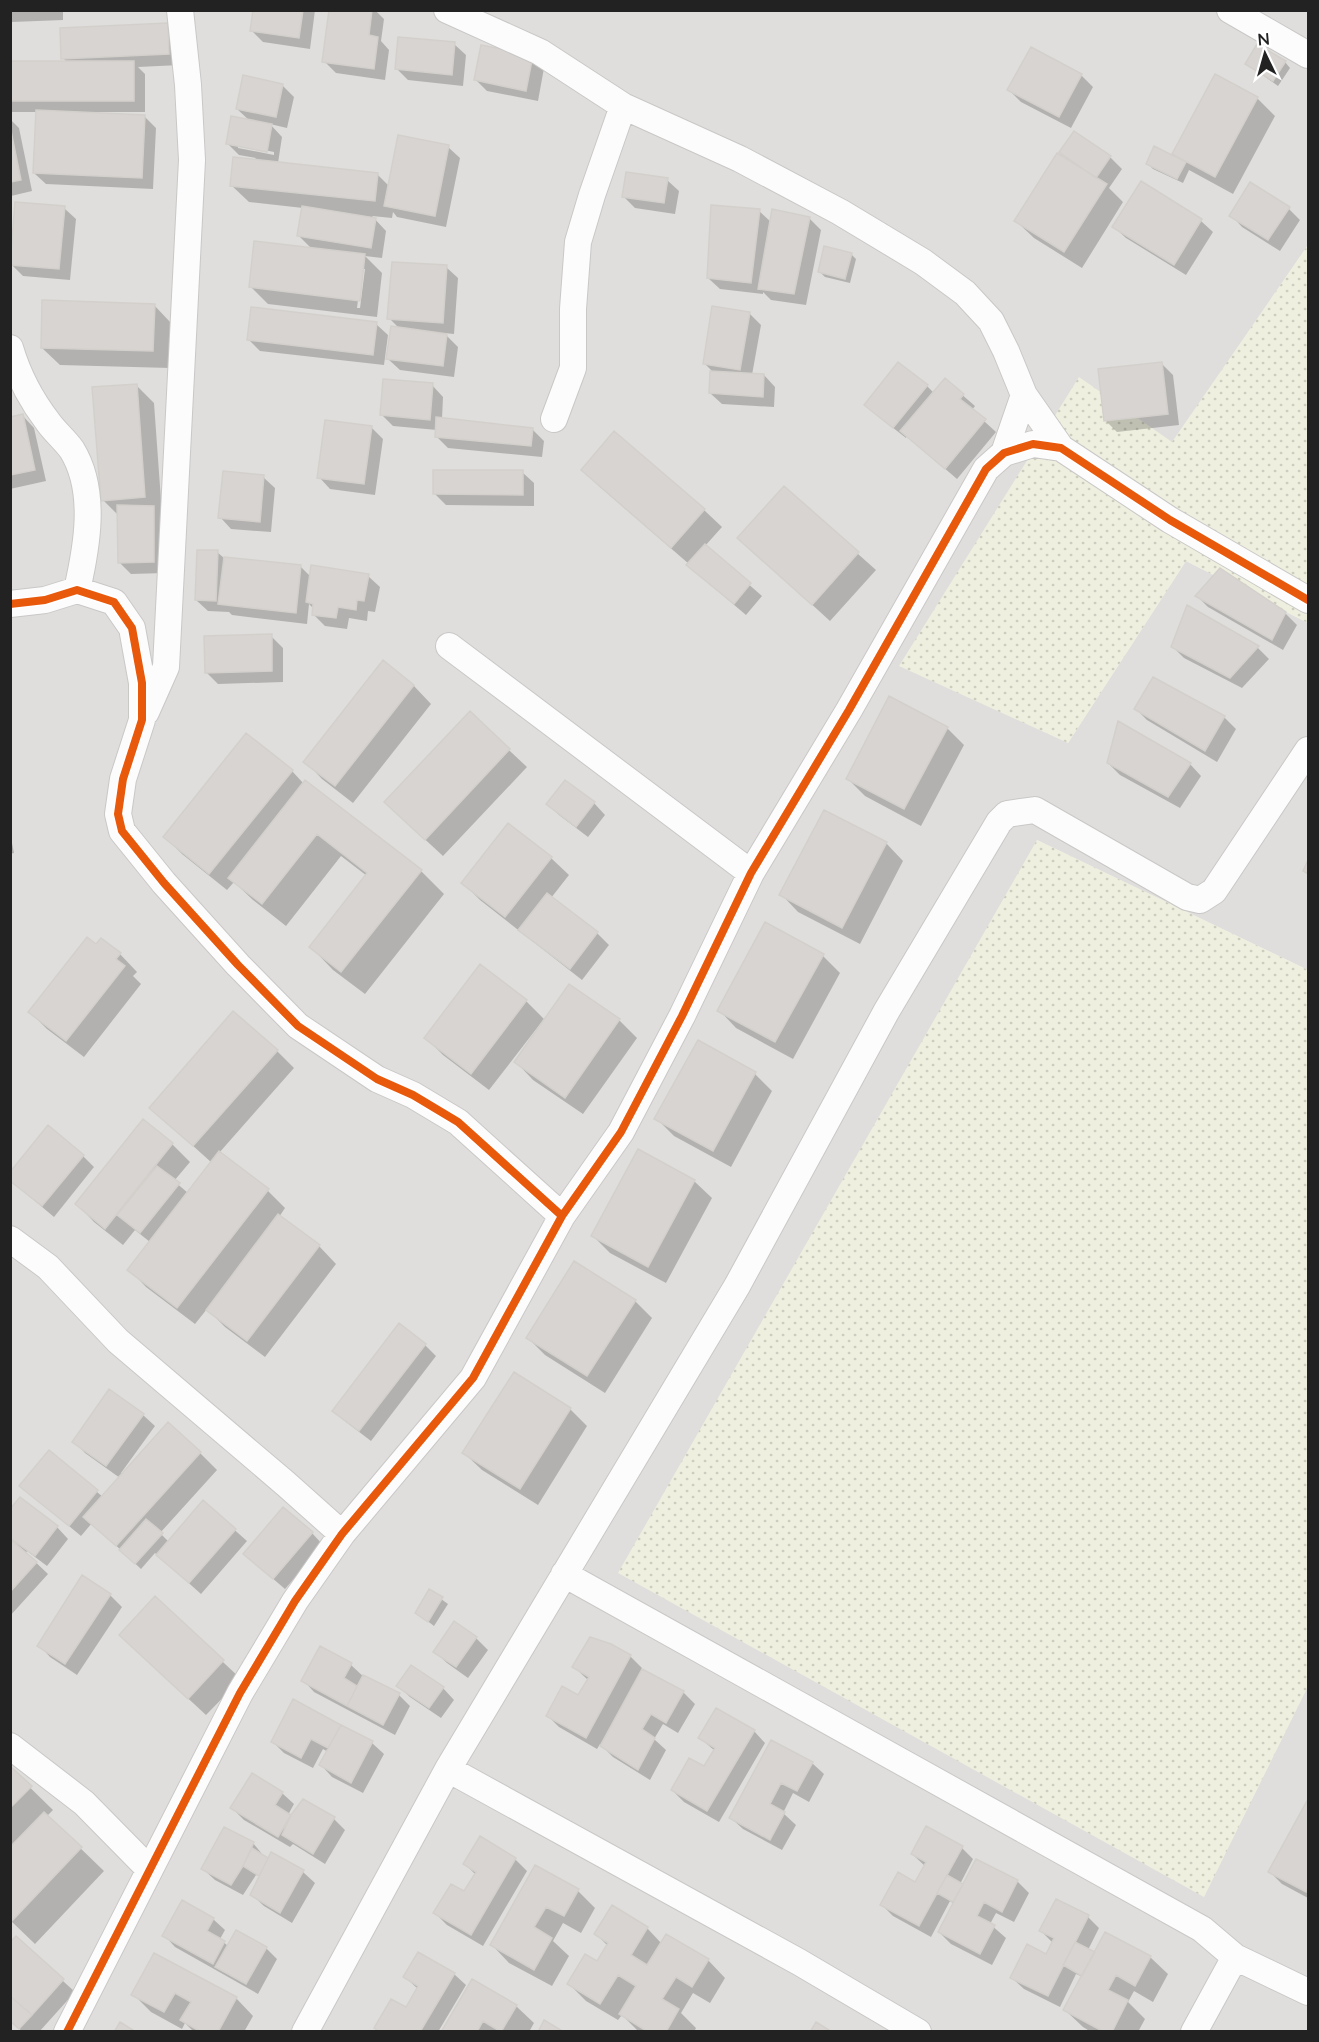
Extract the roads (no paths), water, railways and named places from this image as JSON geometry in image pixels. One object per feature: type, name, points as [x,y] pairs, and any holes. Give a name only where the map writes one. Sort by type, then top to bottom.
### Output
[{"type":"street","points":[[180,10],[188,85],[192,160],[166,667],[142,720],[123,779],[118,814],[122,831],[164,883],[238,965],[298,1026],[377,1079],[413,1095],[458,1122],[562,1216]]},
{"type":"street","points":[[447,10],[540,52],[623,106],[750,164],[840,212],[923,262],[965,293],[991,321],[1024,395],[1061,448],[1170,520],[1308,600]]},
{"type":"street","points":[[1230,10],[1308,55]]},
{"type":"street","points":[[554,419],[573,368],[573,309],[578,242],[623,106]]},
{"type":"street","points":[[10,348],[17,373],[47,422],[72,451],[86,484],[87,523],[83,562],[77,590]]},
{"type":"street","points":[[1004,453],[1024,395]]},
{"type":"street","points":[[67,2031],[240,1693],[295,1601],[342,1534],[473,1378],[562,1216],[621,1132],[682,1016],[751,873],[849,710],[986,469],[1004,453],[1034,444],[1061,448]]},
{"type":"street","points":[[10,604],[45,600],[77,590],[114,602],[132,628],[142,683],[142,720]]},
{"type":"street","points":[[449,646],[751,873]]},
{"type":"street","points":[[306,2031],[448,1769],[737,1286],[886,1012],[999,822],[1007,814],[1035,810],[1187,897],[1200,900],[1214,891],[1308,750]]},
{"type":"street","points":[[10,1239],[48,1267],[118,1341],[342,1534]]},
{"type":"street","points":[[564,1574],[1202,1929],[1235,1957],[1308,1992]]},
{"type":"street","points":[[10,1746],[84,1803],[149,1869]]},
{"type":"street","points":[[448,1769],[799,1962],[918,2031]]},
{"type":"street","points":[[1194,2031],[1235,1957]]}]
